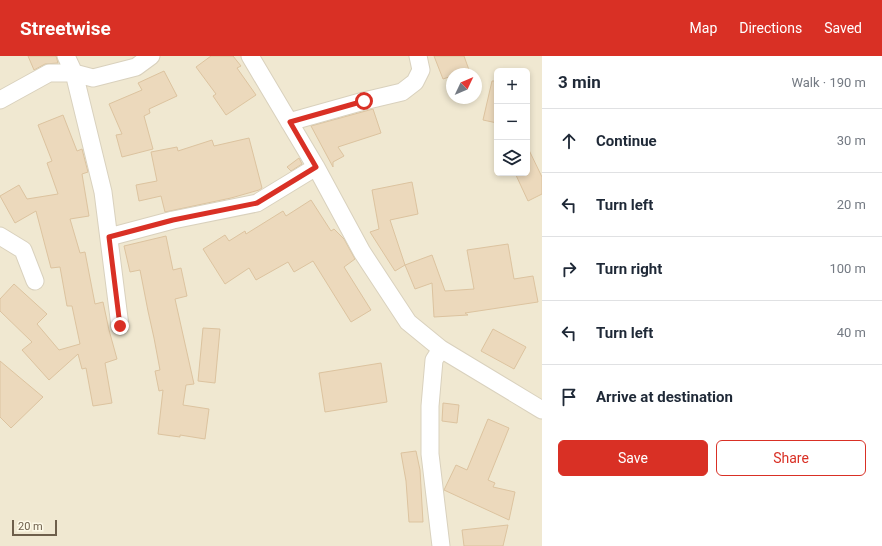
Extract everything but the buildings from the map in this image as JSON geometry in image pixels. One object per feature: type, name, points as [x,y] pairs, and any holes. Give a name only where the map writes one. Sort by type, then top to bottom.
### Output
[{"type":"street","points":[[66,56],[74,73],[103,192],[120,326]]},
{"type":"street","points":[[0,100],[49,73],[74,73],[93,78],[136,67],[151,56]]},
{"type":"street","points":[[250,56],[316,167],[362,252],[408,322],[442,349],[542,410]]},
{"type":"street","points":[[290,122],[402,92],[415,82],[421,70],[418,56]]},
{"type":"street","points":[[109,237],[173,220],[257,203],[316,167]]},
{"type":"street","points":[[0,236],[23,250],[35,282]]},
{"type":"street","points":[[441,546],[430,454],[430,406],[434,360],[442,349]]},
{"type":"shaded area","points":[[0,56],[542,56],[542,546],[0,546]]},
{"type":"route","points":[[120,326],[109,237],[173,220],[257,203],[316,167],[290,122],[364,101]]}]
